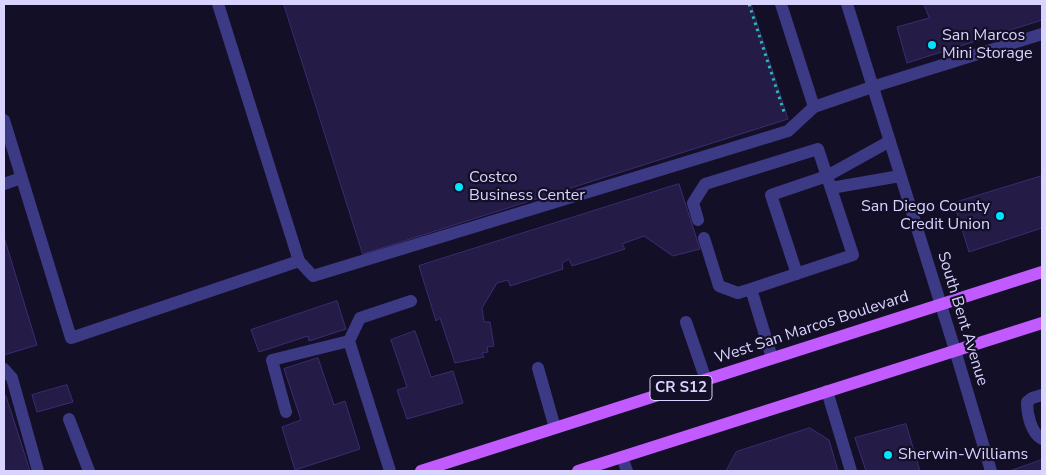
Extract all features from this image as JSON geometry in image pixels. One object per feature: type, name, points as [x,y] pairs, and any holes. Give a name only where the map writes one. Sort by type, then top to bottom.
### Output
[{"type":"main road","name":"West San Marcos Boulevard","points":[[421,471],[1042,272]]},
{"type":"main road","points":[[578,471],[1042,322]]},
{"type":"street","points":[[218,4],[299,261],[313,276],[788,131],[814,107],[1042,34]]},
{"type":"street","points":[[780,4],[814,107]]},
{"type":"street","name":"South Bent Avenue","points":[[847,4],[955,350],[990,471]]},
{"type":"street","points":[[4,120],[71,338],[299,261]]},
{"type":"street","points":[[829,182],[890,141]]},
{"type":"street","points":[[698,220],[693,203],[705,184],[818,149],[853,255],[738,294],[719,286],[704,238]]},
{"type":"street","points":[[797,274],[770,196],[829,182],[900,176]]},
{"type":"street","points":[[4,184],[21,178]]},
{"type":"street","points":[[751,289],[772,358]]},
{"type":"street","points":[[390,471],[350,341],[360,318],[411,301]]},
{"type":"street","points":[[686,322],[706,380]]},
{"type":"street","points":[[286,412],[272,360],[350,341]]},
{"type":"street","points":[[538,368],[555,428]]},
{"type":"street","points":[[4,369],[12,378],[38,471]]},
{"type":"street","points":[[827,391],[851,471]]},
{"type":"street","points":[[1042,395],[1032,398],[1027,402],[1027,410],[1032,428],[1038,437],[1042,439]]},
{"type":"street","points":[[69,419],[89,471]]},
{"type":"street","points":[[622,457],[627,471]]},
{"type":"path","points":[[749,4],[786,118]]},
{"type":"building","name":"Costco Business Center","points":[[284,4],[751,4],[788,119],[363,254]]},
{"type":"building","name":"San Marcos Mini Storage","points":[[924,4],[1042,4],[1042,20],[907,63],[897,27],[929,18]]},
{"type":"building","name":"San Diego County Credit Union","points":[[1042,176],[1042,228],[969,252],[954,203]]},
{"type":"building","points":[[679,184],[700,249],[673,256],[644,236],[622,244],[625,249],[572,266],[569,259],[562,263],[563,269],[510,286],[508,280],[497,283],[482,308],[484,322],[490,322],[494,346],[487,347],[488,352],[482,353],[484,357],[455,363],[440,318],[436,321],[419,266]]},
{"type":"building","points":[[4,237],[37,345],[4,355]]},
{"type":"building","points":[[337,301],[346,329],[309,341],[308,336],[259,352],[251,330]]},
{"type":"building","points":[[415,331],[431,377],[453,371],[463,403],[407,419],[397,390],[407,387],[391,340]]},
{"type":"building","points":[[318,358],[334,405],[345,401],[360,449],[295,470],[282,427],[301,420],[284,369]]},
{"type":"building","points":[[67,385],[73,402],[37,412],[32,395]]},
{"type":"building","points":[[6,396],[30,471],[4,471],[4,397]]},
{"type":"building","name":"Sherwin-Williams","points":[[906,424],[920,471],[866,471],[855,438]]},
{"type":"building","points":[[810,428],[829,440],[838,471],[726,471],[736,452]]},
{"type":"building","points":[[1042,460],[1042,470],[1010,471]]},
{"type":"place","name":"San Marcos Mini Storage","points":[[932,45]]},
{"type":"place","name":"Costco Business Center","points":[[459,187]]},
{"type":"place","name":"San Diego County Credit Union","points":[[1000,216]]},
{"type":"place","name":"Sherwin-Williams","points":[[888,455]]}]
